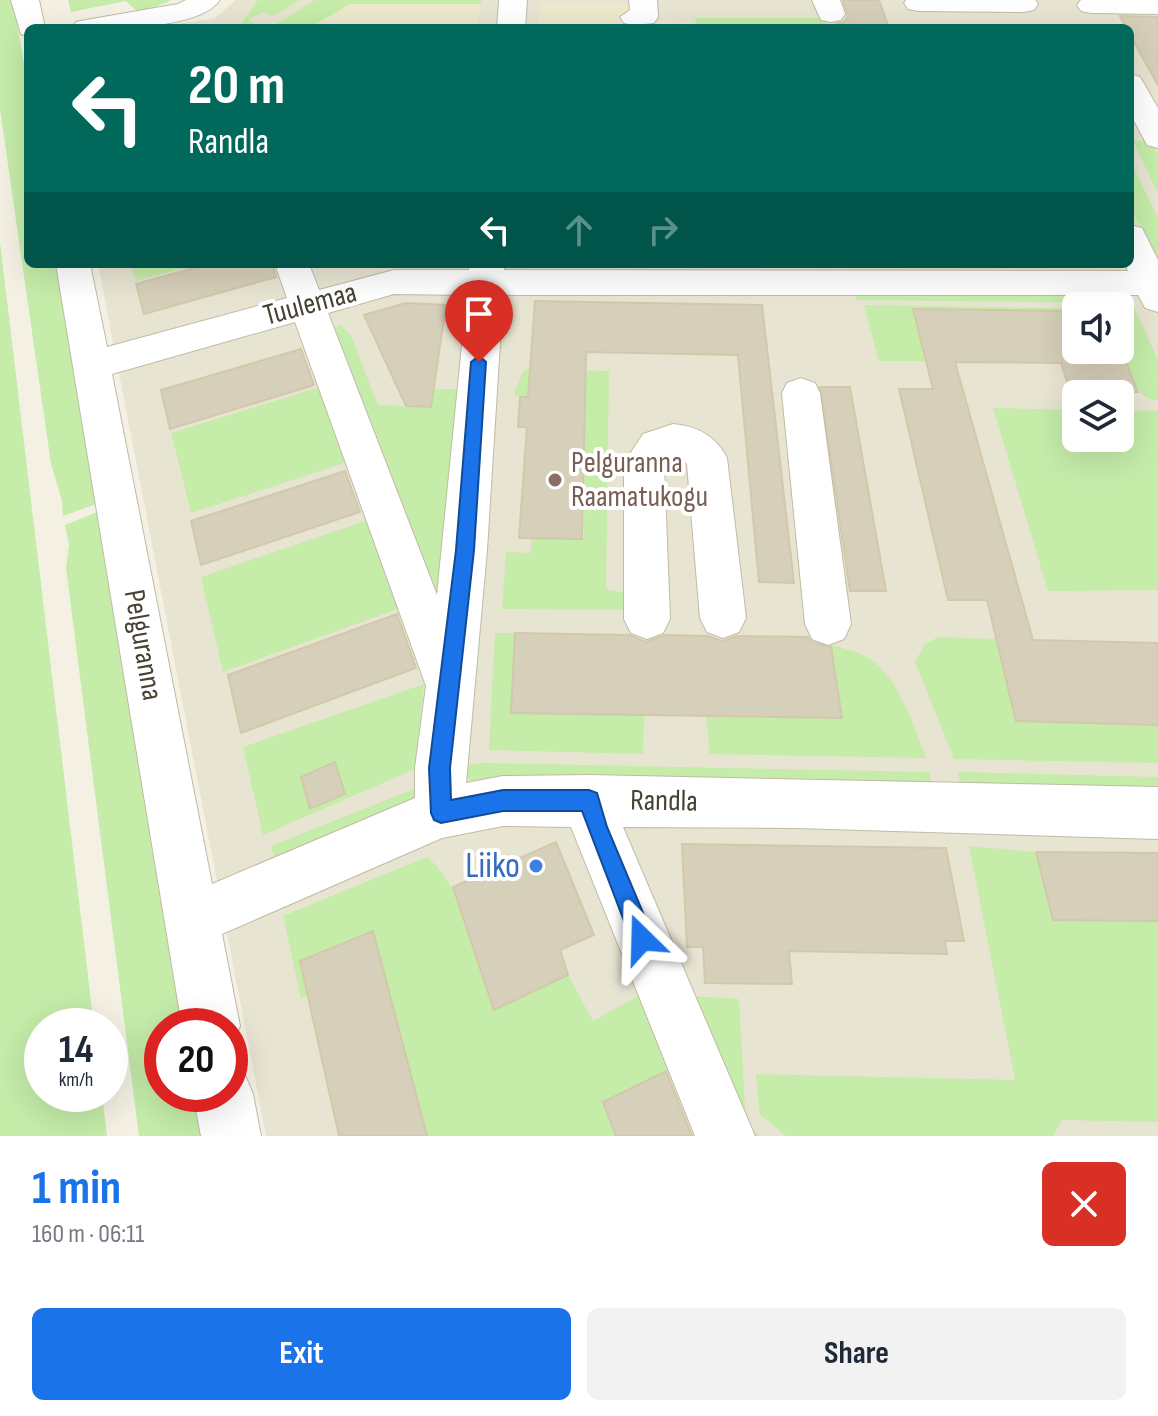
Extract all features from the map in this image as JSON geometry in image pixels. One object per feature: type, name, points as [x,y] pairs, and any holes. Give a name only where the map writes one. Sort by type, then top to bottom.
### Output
[{"type":"street","points":[[25,0],[30,24]]},
{"type":"street","points":[[105,24],[185,12],[206,0]]},
{"type":"street","points":[[511,24],[513,0]]},
{"type":"street","points":[[1094,11],[1158,6]]},
{"type":"street","points":[[920,10],[1027,11]]},
{"type":"street","points":[[1134,91],[1158,137]]},
{"type":"street","points":[[1134,244],[1156,288]]},
{"type":"street","name":"Pelguranna","points":[[74,268],[208,1008]]},
{"type":"street","points":[[293,268],[448,684]]},
{"type":"street","points":[[441,813],[440,768],[465,550],[486,272]]},
{"type":"street","name":"Tuulemaa","points":[[92,365],[307,305],[357,277],[394,282],[486,272],[921,274],[1156,288]]},
{"type":"street","points":[[801,393],[828,624]]},
{"type":"street","points":[[647,619],[644,463],[650,451],[664,441],[682,439],[696,445],[707,458],[723,618]]},
{"type":"street","points":[[589,800],[648,954],[725,1136]]},
{"type":"street","name":"Randla","points":[[193,919],[441,813],[503,801],[589,800],[1158,813]]},
{"type":"street","points":[[226,1112],[231,1136]]},
{"type":"shaded area","points":[[236,0],[1158,0],[1158,1136],[266,1136],[248,1043],[248,1008],[241,1008],[99,268],[1134,268],[1134,24],[176,24],[214,19]]},
{"type":"shaded area","points":[[540,3],[633,4],[634,21],[694,24],[538,24]]},
{"type":"shaded area","points":[[350,4],[480,4],[478,24],[316,24]]},
{"type":"green space","points":[[0,0],[13,0],[24,64],[24,268],[59,268],[99,503],[63,516],[51,464],[0,109]]},
{"type":"green space","points":[[68,0],[172,0],[139,13],[126,1],[71,12]]},
{"type":"green space","points":[[258,0],[300,0],[273,16],[263,12],[248,20],[254,24],[241,24]]},
{"type":"green space","points":[[315,0],[482,0],[480,4],[350,4],[316,24],[276,24]]},
{"type":"green space","points":[[696,18],[825,18],[826,24],[695,24]]},
{"type":"green space","points":[[1151,140],[1158,155],[1158,194],[1134,143]]},
{"type":"green space","points":[[1134,168],[1158,218],[1158,261],[1134,216]]},
{"type":"green space","points":[[0,242],[92,1008],[24,1008],[24,1112],[104,1112],[107,1136],[0,1136]]},
{"type":"green space","points":[[131,268],[183,268],[136,281]]},
{"type":"green space","points":[[859,293],[1062,295],[1062,302],[855,300]]},
{"type":"green space","points":[[864,305],[1062,308],[1062,316],[926,361],[879,361]]},
{"type":"green space","points":[[1135,309],[1158,360],[1158,400],[1143,395],[1125,364],[1134,364]]},
{"type":"green space","points":[[341,325],[351,336],[378,405],[431,407],[433,389],[455,389],[462,394],[441,618],[333,328]]},
{"type":"green space","points":[[527,369],[609,371],[606,589],[630,594],[626,610],[502,609],[506,552],[531,553],[531,538],[584,537],[585,398],[520,397],[514,394]]},
{"type":"green space","points":[[323,386],[351,461],[191,513],[171,433]]},
{"type":"green space","points":[[993,408],[1062,410],[1062,452],[1134,452],[1134,410],[1158,411],[1158,590],[1048,591]]},
{"type":"green space","points":[[100,511],[184,1008],[144,1008],[144,1112],[201,1112],[205,1136],[139,1136],[128,1050],[128,1008],[123,1008],[66,568],[69,545],[65,525]]},
{"type":"green space","points":[[371,519],[403,607],[223,672],[201,577]]},
{"type":"green space","points":[[495,633],[515,633],[511,713],[644,715],[643,754],[489,750]]},
{"type":"green space","points":[[938,637],[996,639],[1016,721],[1158,725],[1158,763],[954,759],[915,662],[924,645]]},
{"type":"green space","points":[[831,645],[861,654],[884,672],[902,699],[926,758],[710,754],[706,716],[842,717]]},
{"type":"green space","points":[[424,684],[415,769],[263,835],[243,747]],"holes":[[[335,762],[345,794],[310,809],[301,777]]]},
{"type":"green space","points":[[482,763],[929,772],[932,787],[478,784],[468,779],[459,767]]},
{"type":"green space","points":[[958,772],[1158,777],[1158,791],[961,786]]},
{"type":"green space","points":[[424,785],[415,803],[274,859],[271,846]]},
{"type":"green space","points":[[969,846],[1036,852],[1053,920],[1158,921],[1158,1122],[1062,1120],[1053,1136],[786,1136],[760,1115],[756,1074],[1015,1080]]},
{"type":"green space","points":[[427,857],[440,870],[461,906],[494,1010],[568,975],[593,1021],[645,992],[679,1064],[604,1102],[616,1136],[427,1136],[373,931],[300,961],[308,996],[301,998],[283,916]]},
{"type":"green space","points":[[674,995],[739,999],[746,1125],[760,1136],[734,1136]]},
{"type":"building","points":[[843,0],[879,0],[888,24],[836,24],[844,22],[848,16]]},
{"type":"building","points":[[1120,16],[1158,17],[1158,85],[1134,42],[1134,24],[1124,24]]},
{"type":"building","points":[[194,268],[273,268],[276,277],[144,314],[136,284]]},
{"type":"building","points":[[535,301],[762,305],[794,583],[759,582],[738,355],[586,352],[582,539],[519,538],[527,427],[518,427],[520,397],[528,397]]},
{"type":"building","points":[[406,303],[446,305],[431,407],[406,406],[364,315]]},
{"type":"building","points":[[913,309],[1062,311],[1062,364],[1127,364],[1133,380],[1066,380],[1061,363],[955,362],[1033,640],[1158,643],[1158,725],[1016,721],[987,600],[948,600],[899,389],[933,389]]},
{"type":"building","points":[[301,349],[314,385],[170,429],[161,390]]},
{"type":"building","points":[[820,387],[850,387],[886,591],[850,591]]},
{"type":"building","points":[[345,471],[360,512],[201,565],[191,521]]},
{"type":"building","points":[[397,614],[416,668],[241,733],[228,675]]},
{"type":"building","points":[[515,633],[629,635],[646,642],[665,635],[708,636],[722,641],[737,636],[808,637],[811,642],[831,647],[842,718],[511,713]]},
{"type":"building","points":[[335,762],[345,794],[310,809],[301,777]]},
{"type":"building","points":[[556,842],[594,935],[560,950],[568,975],[494,1010],[453,887]]},
{"type":"building","points":[[682,844],[946,848],[964,941],[945,941],[947,954],[789,951],[792,984],[705,983],[703,947],[687,947]]},
{"type":"building","points":[[1036,852],[1158,853],[1158,921],[1053,920]]},
{"type":"building","points":[[373,931],[427,1136],[339,1136],[300,961]]},
{"type":"building","points":[[666,1071],[692,1136],[616,1136],[603,1102]]},
{"type":"place","name":"Pelguranna Raamatukogu","points":[[555,480]]},
{"type":"place","name":"Liiko","points":[[536,866]]},
{"type":"route","points":[[479,362],[465,550],[440,768],[441,813],[503,801],[589,800],[642,939]]}]
